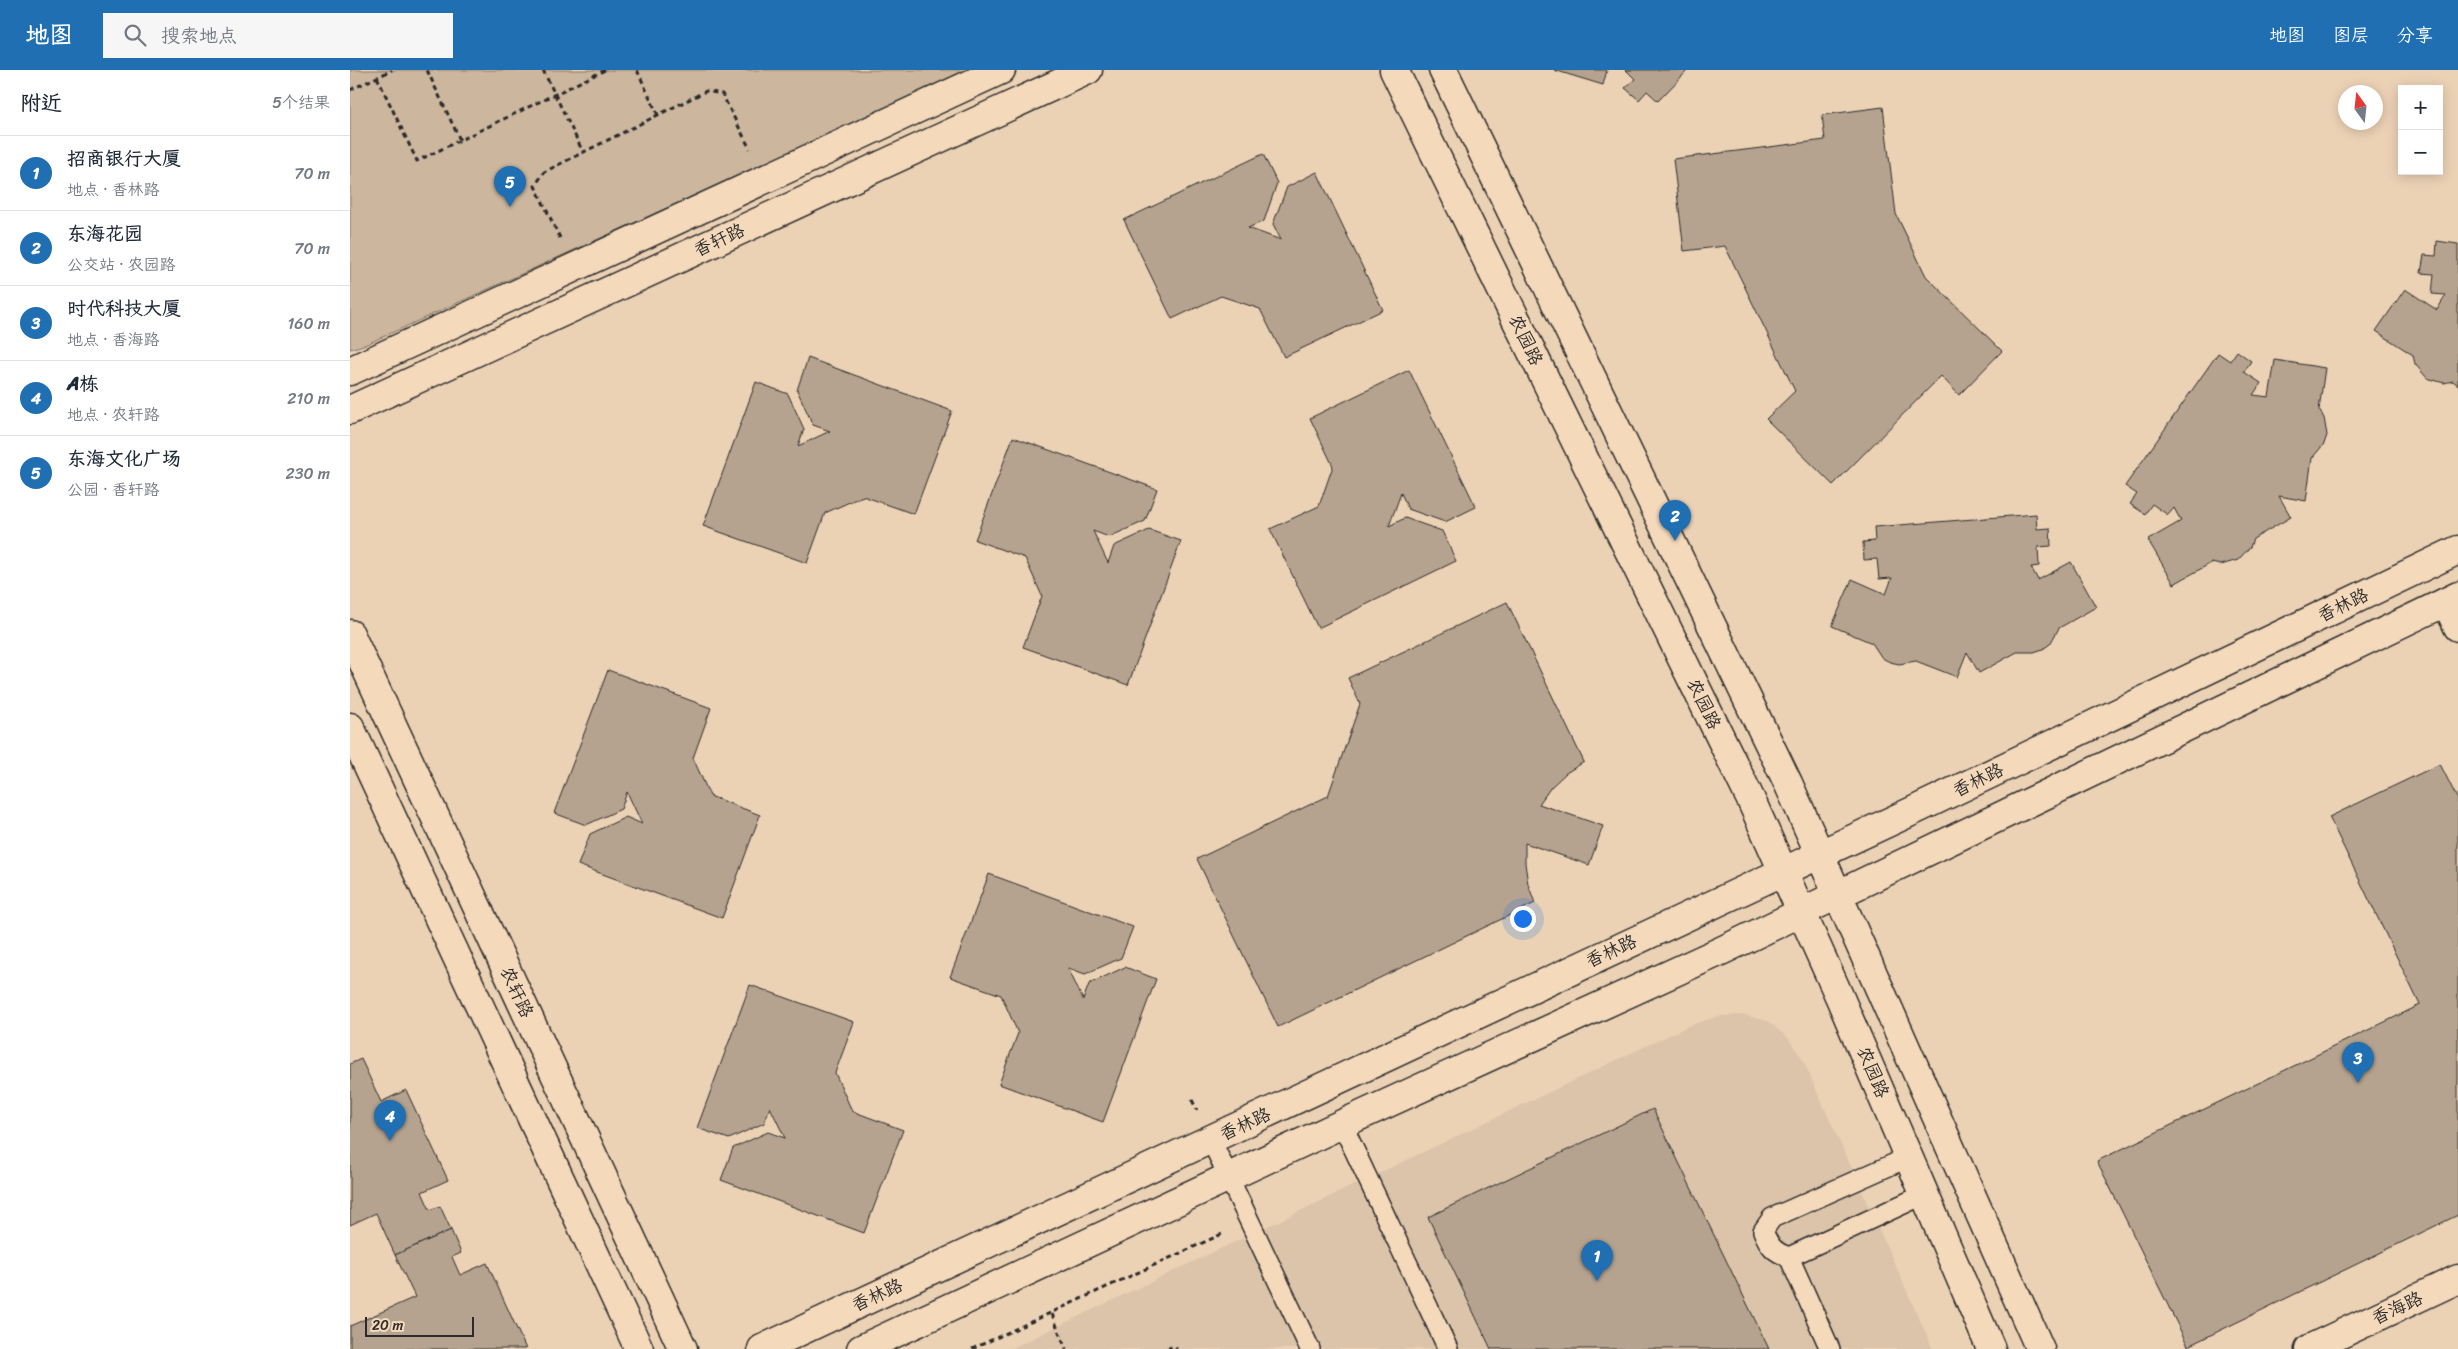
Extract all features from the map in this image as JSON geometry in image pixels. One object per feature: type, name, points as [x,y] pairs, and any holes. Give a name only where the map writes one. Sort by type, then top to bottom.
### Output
[{"type":"street","name":"香轩路","points":[[350,371],[1001,70]]},
{"type":"street","name":"香轩路","points":[[350,410],[1088,70]]},
{"type":"street","name":"农园路","points":[[1394,70],[1729,754],[1802,912],[1991,1349]]},
{"type":"street","points":[[1443,70],[1780,765],[1840,895],[2040,1349]]},
{"type":"street","name":"香林路","points":[[762,1349],[1821,854],[2458,550]]},
{"type":"street","points":[[861,1349],[1342,1124],[1840,895],[2452,599],[2458,627]]},
{"type":"street","name":"农轩路","points":[[350,634],[683,1349]]},
{"type":"street","points":[[350,727],[639,1349]]},
{"type":"street","points":[[1909,1157],[1957,1160]]},
{"type":"street","points":[[1925,1194],[1957,1160]]},
{"type":"street","name":"香海路","points":[[2309,1349],[2458,1279]]},
{"type":"lane","points":[[1342,1124],[1448,1349]]},
{"type":"lane","points":[[1211,1140],[1310,1349]]},
{"type":"lane","points":[[1909,1157],[1772,1218],[1763,1231],[1766,1240],[1774,1252],[1789,1257],[1925,1194]]},
{"type":"lane","points":[[1789,1257],[1830,1349]]},
{"type":"path","points":[[350,90],[392,70]]},
{"type":"path","points":[[426,70],[460,140]]},
{"type":"path","points":[[543,70],[583,152]]},
{"type":"path","points":[[377,77],[417,161],[605,70]]},
{"type":"path","points":[[637,70],[658,115]]},
{"type":"path","points":[[575,267],[535,186],[544,172],[706,91],[722,94],[766,179]]},
{"type":"path","points":[[972,1349],[1052,1314],[1250,1221]]},
{"type":"path","points":[[1052,1314],[1066,1349]]},
{"type":"path","points":[[1167,1349],[1173,1346],[1177,1349]]},
{"type":"shaded area","points":[[350,70],[971,70],[367,344],[350,349]]},
{"type":"shaded area","points":[[1744,1015],[1768,1021],[1788,1038],[1802,1058],[1933,1349],[1010,1349],[1688,1026],[1718,1016]]},
{"type":"building","points":[[1554,70],[1607,70],[1603,85]]},
{"type":"building","points":[[1626,70],[1688,70],[1658,101],[1647,91],[1639,100],[1625,88],[1635,79]]},
{"type":"building","points":[[1883,107],[1896,214],[1926,276],[2002,351],[1959,395],[1941,376],[1833,485],[1766,419],[1795,391],[1725,246],[1684,251],[1673,159],[1825,140],[1822,115]]},
{"type":"building","points":[[1263,154],[1277,183],[1264,221],[1248,228],[1281,240],[1273,224],[1287,187],[1317,172],[1383,310],[1284,357],[1260,309],[1221,296],[1172,319],[1124,220]]},
{"type":"building","points":[[2437,241],[2458,244],[2458,385],[2453,381],[2444,383],[2427,378],[2415,364],[2413,355],[2376,331],[2405,289],[2437,310],[2446,295],[2432,294],[2434,274],[2421,273],[2424,255],[2436,256]]},
{"type":"building","points":[[2237,351],[2251,361],[2244,372],[2261,383],[2253,395],[2269,397],[2275,360],[2325,368],[2319,410],[2324,418],[2327,435],[2324,444],[2312,458],[2306,501],[2279,496],[2291,517],[2253,539],[2250,547],[2238,560],[2221,565],[2211,563],[2174,584],[2148,540],[2181,521],[2174,508],[2168,515],[2152,504],[2145,514],[2130,504],[2137,494],[2125,486],[2218,353],[2230,361]]},
{"type":"building","points":[[808,358],[952,411],[914,514],[863,496],[825,513],[807,563],[703,526],[756,382],[788,394],[804,429],[798,446],[830,431],[813,425],[797,390]]},
{"type":"building","points":[[1409,370],[1476,507],[1445,522],[1408,509],[1401,493],[1389,526],[1405,518],[1442,531],[1456,561],[1318,628],[1270,529],[1319,506],[1333,466],[1310,418]]},
{"type":"building","points":[[1013,437],[1157,489],[1145,521],[1109,537],[1093,531],[1108,563],[1114,546],[1149,530],[1181,541],[1128,685],[1023,647],[1042,596],[1025,558],[975,540]]},
{"type":"building","points":[[2036,514],[2037,529],[2050,528],[2051,546],[2038,547],[2039,566],[2031,567],[2038,580],[2071,562],[2096,607],[2059,628],[2050,644],[2043,649],[2034,652],[2017,652],[1979,673],[1967,652],[1957,677],[1916,661],[1899,664],[1890,662],[1882,658],[1872,643],[1832,626],[1852,579],[1886,594],[1892,578],[1879,579],[1877,559],[1864,560],[1863,542],[1875,541],[1874,527]]},
{"type":"building","points":[[1507,602],[1584,762],[1566,773],[1551,787],[1539,804],[1603,826],[1589,865],[1525,843],[1528,884],[1535,903],[1278,1027],[1197,859],[1328,796],[1360,704],[1348,678]]},
{"type":"building","points":[[608,670],[711,708],[693,758],[710,796],[760,815],[722,918],[578,865],[590,834],[626,817],[642,824],[627,792],[621,809],[586,825],[554,813]]},
{"type":"building","points":[[2440,764],[2458,800],[2458,1215],[2188,1346],[2097,1161],[2420,1005],[2329,817]]},
{"type":"building","points":[[989,874],[1133,927],[1121,958],[1085,974],[1068,968],[1083,1000],[1089,984],[1125,967],[1156,979],[1103,1122],[999,1084],[1018,1033],[1001,995],[950,977]]},
{"type":"building","points":[[750,985],[854,1022],[835,1073],[852,1111],[903,1130],[864,1233],[721,1180],[733,1148],[768,1132],[785,1138],[770,1107],[764,1123],[729,1139],[697,1128]]},
{"type":"building","points":[[361,1059],[381,1102],[406,1090],[448,1180],[422,1192],[430,1210],[440,1206],[451,1230],[395,1255],[376,1213],[350,1225],[350,1064]]},
{"type":"building","points":[[1653,1109],[1769,1349],[1491,1349],[1428,1217]]},
{"type":"building","points":[[451,1230],[461,1253],[452,1257],[460,1275],[487,1263],[526,1349],[350,1349],[350,1326],[415,1297],[395,1255]]},
{"type":"place","name":"东海文化广场","points":[[510,207]]},
{"type":"place","name":"东海花园","points":[[1675,541]]},
{"type":"place","name":"时代科技大厦","points":[[2358,1083]]},
{"type":"place","name":"A栋","points":[[390,1141]]},
{"type":"place","name":"招商银行大厦","points":[[1597,1281]]}]
